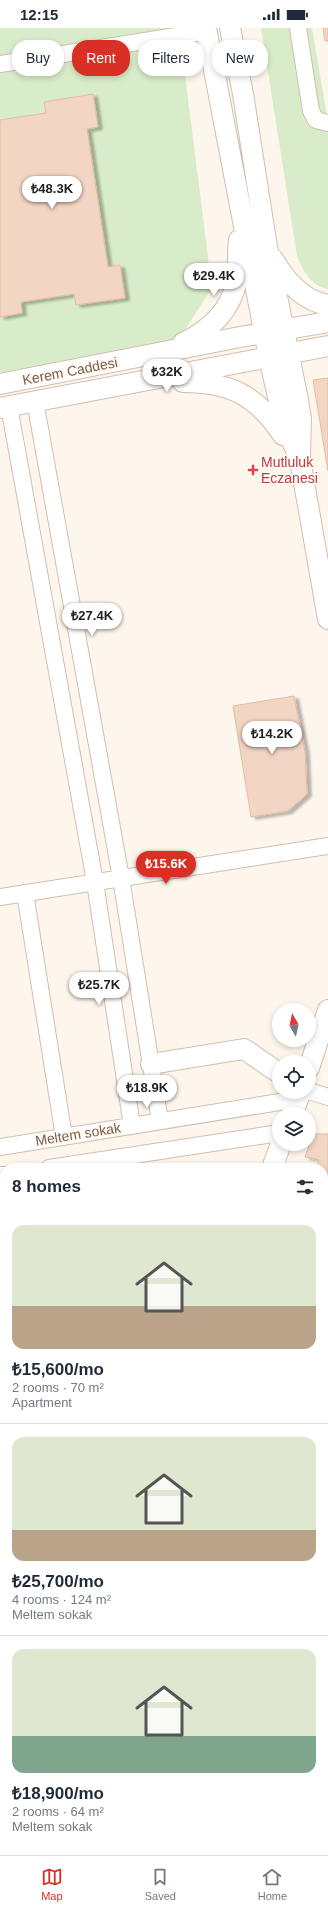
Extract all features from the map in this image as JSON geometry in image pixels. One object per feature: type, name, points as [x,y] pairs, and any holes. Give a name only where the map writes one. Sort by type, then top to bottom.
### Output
[{"type":"street","points":[[230,28],[243,94],[267,247],[274,331],[269,357],[282,419],[300,460]]},
{"type":"street","points":[[298,28],[310,111],[316,120],[328,123]]},
{"type":"street","points":[[0,64],[206,30],[243,223],[274,331],[288,354],[301,419],[300,460],[325,591],[328,619]]},
{"type":"street","points":[[154,354],[175,347],[202,333],[219,317],[225,309],[236,283],[239,237],[243,223]]},
{"type":"street","points":[[267,247],[278,268],[291,284],[313,300],[328,305]]},
{"type":"street","name":"Kerem Caddesi","points":[[0,384],[328,322]]},
{"type":"street","name":"Kerem Caddesi","points":[[4,407],[328,346]]},
{"type":"street","points":[[146,380],[205,382],[228,387],[254,402],[267,414],[300,460]]},
{"type":"street","points":[[35,401],[121,878],[160,1121]]},
{"type":"street","points":[[4,407],[95,882],[132,1126]]},
{"type":"street","points":[[0,897],[328,846]]},
{"type":"street","points":[[25,893],[64,1137]]},
{"type":"street","points":[[313,1055],[328,1010]]},
{"type":"street","points":[[150,1064],[244,1049],[272,1068]]},
{"type":"street","points":[[316,1098],[328,1097]]},
{"type":"street","name":"Meltem sokak","points":[[0,1144],[64,1137],[300,1099]]},
{"type":"street","name":"Meltem sokak","points":[[82,1163],[272,1134]]},
{"type":"street","points":[[274,1163],[278,1151]]},
{"type":"green space","points":[[0,28],[179,28],[181,40],[138,40],[138,76],[185,76],[212,288],[177,342],[0,373]]},
{"type":"green space","points":[[261,28],[312,28],[328,122],[328,289],[317,285],[308,277],[297,256],[268,72],[268,40],[263,40]]},
{"type":"building","points":[[323,28],[328,28],[328,41],[325,41]]},
{"type":"building","points":[[93,94],[98,127],[87,129],[108,267],[120,265],[125,298],[76,305],[74,294],[21,302],[22,313],[0,317],[0,120],[46,113],[44,102]]},
{"type":"building","points":[[328,378],[328,471],[313,380]]},
{"type":"building","points":[[294,696],[305,752],[307,794],[288,811],[251,817],[233,706]]},
{"type":"building","points":[[316,1134],[328,1134],[328,1163],[318,1163],[319,1160],[305,1157],[307,1151],[316,1151]]},
{"type":"place","name":"Mutluluk Eczanesi","points":[[253,470]]}]
